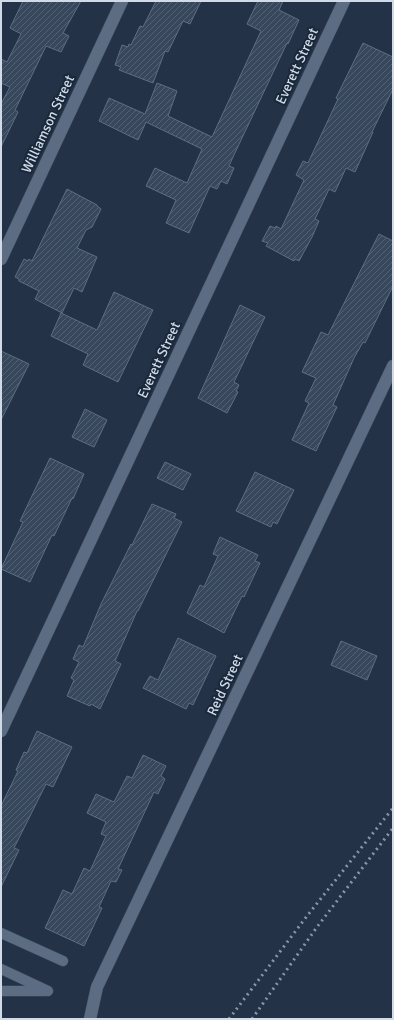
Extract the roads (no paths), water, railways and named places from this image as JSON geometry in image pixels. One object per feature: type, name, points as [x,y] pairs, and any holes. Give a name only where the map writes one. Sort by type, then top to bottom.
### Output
[{"type":"street","name":"Williamson Street","points":[[1,259],[122,1]]},
{"type":"street","name":"Everett Street","points":[[1,731],[344,1]]},
{"type":"street","name":"Reid Street","points":[[90,1019],[98,987],[393,366]]},
{"type":"lane","points":[[1,933],[63,961]]},
{"type":"lane","points":[[1,969],[48,991],[1,991]]},
{"type":"railway","points":[[229,1019],[307,916],[393,808]]},
{"type":"railway","points":[[252,1019],[317,927],[393,828]]}]
